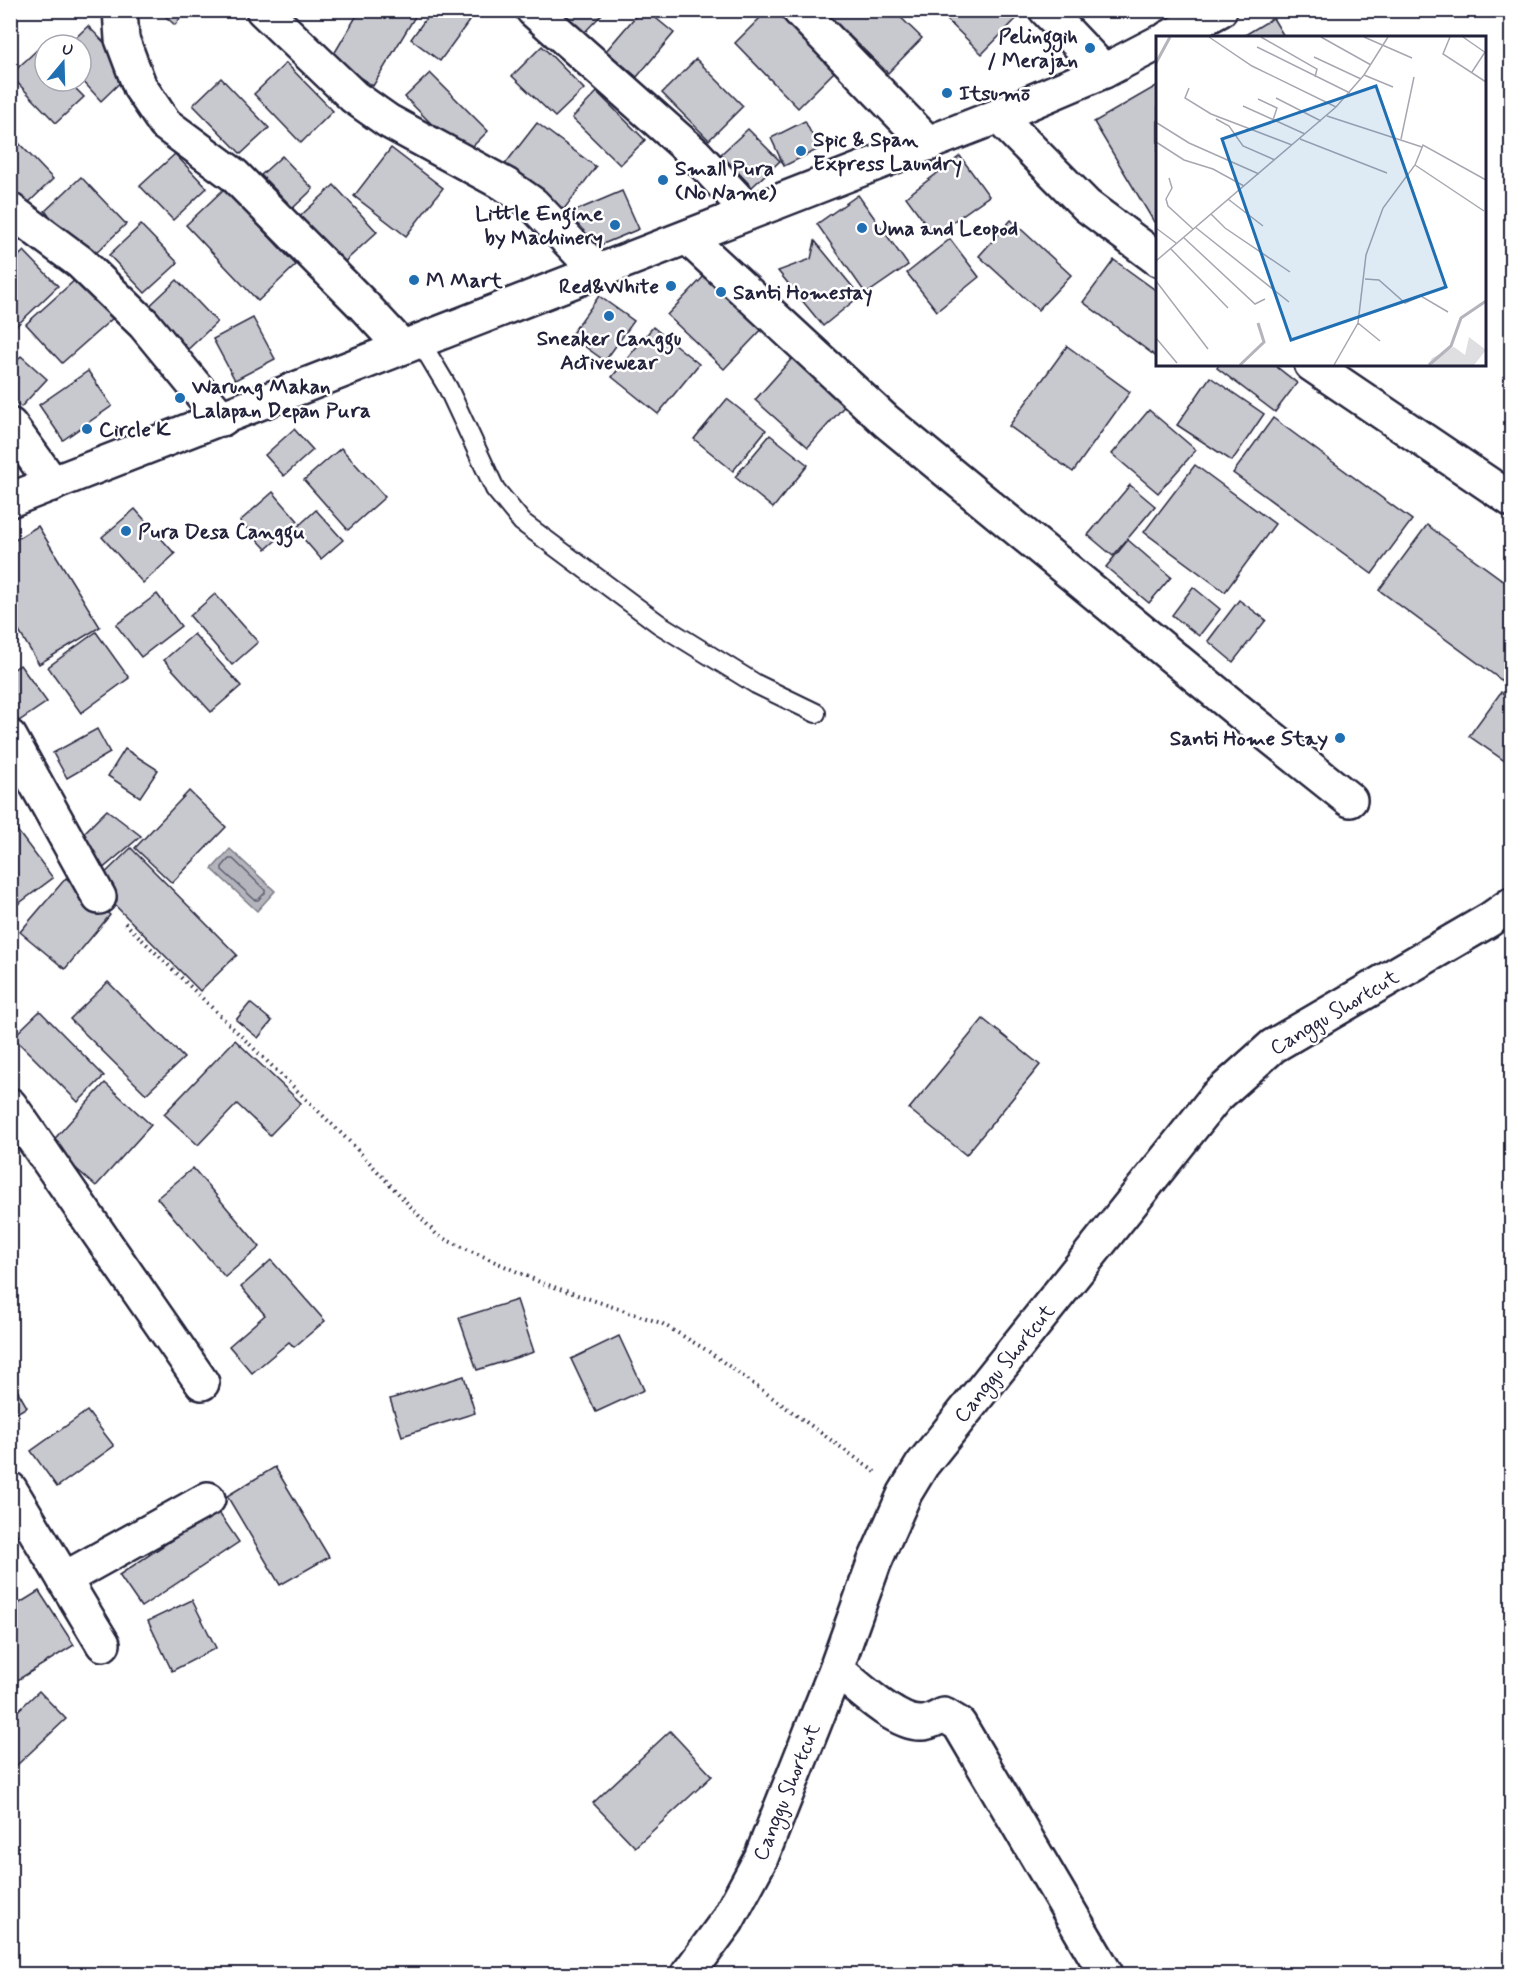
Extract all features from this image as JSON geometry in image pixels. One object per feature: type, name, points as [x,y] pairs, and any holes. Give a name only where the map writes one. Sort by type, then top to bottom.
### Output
[{"type":"street","points":[[120,10],[122,39],[140,87],[165,124],[234,175],[364,306],[411,344]]},
{"type":"street","points":[[263,10],[354,97],[388,120],[506,185],[533,204],[597,271]]},
{"type":"street","points":[[533,10],[695,154],[749,212]]},
{"type":"street","points":[[799,10],[929,144]]},
{"type":"street","points":[[1046,10],[1104,71]]},
{"type":"street","points":[[1172,36],[1220,10]]},
{"type":"street","points":[[10,500],[929,144],[1104,71],[1156,44]]},
{"type":"street","points":[[998,116],[1087,207],[1156,258]]},
{"type":"street","points":[[10,210],[80,262],[144,324],[222,419]]},
{"type":"street","points":[[688,238],[886,421],[1350,800]]},
{"type":"street","points":[[1314,366],[1512,500]]},
{"type":"street","points":[[10,425],[53,484]]},
{"type":"street","points":[[10,737],[99,897]]},
{"type":"street","name":"Canggu Shortcut","points":[[688,1974],[727,1921],[761,1858],[836,1669],[874,1563],[905,1493],[922,1465],[1216,1097],[1273,1046],[1489,920],[1512,904]]},
{"type":"street","points":[[10,1105],[202,1383]]},
{"type":"street","points":[[10,1489],[103,1644]]},
{"type":"street","points":[[64,1579],[208,1499]]},
{"type":"street","points":[[836,1669],[888,1710],[906,1721],[922,1723],[944,1716],[959,1724],[1106,1974]]},
{"type":"lane","points":[[411,344],[448,388],[495,489],[522,522],[659,624],[756,684],[816,713]]},
{"type":"path","points":[[99,897],[237,1035],[352,1144],[438,1236],[542,1283],[661,1323],[708,1351],[905,1493]]},
{"type":"water","points":[[230,849],[275,891],[257,911],[212,869]]},
{"type":"building","points":[[158,10],[187,10],[175,25]]},
{"type":"building","points":[[360,10],[419,10],[373,86],[331,59]]},
{"type":"building","points":[[432,10],[477,10],[440,61],[411,39]]},
{"type":"building","points":[[558,10],[606,10],[582,35]]},
{"type":"building","points":[[641,10],[646,10],[674,33],[637,77],[606,51]]},
{"type":"building","points":[[768,10],[782,10],[838,68],[798,108],[735,43]]},
{"type":"building","points":[[823,10],[893,10],[922,38],[888,73]]},
{"type":"building","points":[[937,10],[1015,10],[1020,15],[982,54]]},
{"type":"building","points":[[1273,18],[1284,36],[1243,36]]},
{"type":"building","points":[[88,26],[132,71],[101,101],[93,92],[93,33],[81,33]]},
{"type":"building","points":[[542,46],[584,89],[555,117],[512,76]]},
{"type":"building","points":[[33,54],[33,93],[80,93],[84,97],[56,123],[10,75]]},
{"type":"building","points":[[696,59],[743,106],[709,140],[662,93]]},
{"type":"building","points":[[286,63],[333,111],[301,143],[254,94]]},
{"type":"building","points":[[430,73],[488,131],[463,156],[405,97]]},
{"type":"building","points":[[221,78],[269,128],[241,154],[193,105]]},
{"type":"building","points":[[1156,86],[1156,221],[1154,222],[1094,122]]},
{"type":"building","points":[[597,92],[645,140],[620,165],[572,118]]},
{"type":"building","points":[[805,121],[819,149],[784,166],[771,138]]},
{"type":"building","points":[[537,123],[596,167],[561,213],[502,168]]},
{"type":"building","points":[[748,129],[780,161],[752,187],[721,154]]},
{"type":"building","points":[[14,138],[53,179],[25,206],[10,191],[10,141]]},
{"type":"building","points":[[391,148],[443,188],[406,236],[354,196]]},
{"type":"building","points":[[175,154],[207,188],[173,220],[140,186]]},
{"type":"building","points":[[282,156],[313,189],[293,208],[261,175]]},
{"type":"building","points":[[960,156],[989,196],[934,235],[906,197]]},
{"type":"building","points":[[81,177],[126,224],[91,258],[45,211]]},
{"type":"building","points":[[334,185],[377,232],[340,266],[296,220]]},
{"type":"building","points":[[224,189],[296,265],[258,301],[186,225]]},
{"type":"building","points":[[622,191],[639,229],[586,251],[570,213]]},
{"type":"building","points":[[858,195],[908,265],[866,294],[817,224]]},
{"type":"building","points":[[1011,220],[1071,275],[1038,310],[979,256]]},
{"type":"building","points":[[141,225],[178,263],[145,293],[109,255]]},
{"type":"building","points":[[950,239],[979,277],[937,311],[907,273]]},
{"type":"building","points":[[815,241],[860,296],[823,326],[778,271],[811,259]]},
{"type":"building","points":[[24,251],[58,286],[12,330],[10,328],[10,264]]},
{"type":"building","points":[[1114,260],[1156,291],[1156,357],[1083,302]]},
{"type":"building","points":[[709,271],[767,324],[724,369],[667,315]]},
{"type":"building","points":[[76,279],[113,318],[62,363],[26,324]]},
{"type":"building","points":[[177,280],[217,322],[182,355],[142,313]]},
{"type":"building","points":[[599,296],[634,321],[605,361],[570,336]]},
{"type":"building","points":[[253,318],[275,359],[235,380],[213,339]]},
{"type":"building","points":[[653,327],[699,364],[658,414],[612,377]]},
{"type":"building","points":[[1067,346],[1130,392],[1073,472],[1009,426]]},
{"type":"building","points":[[795,355],[848,402],[808,447],[755,400]]},
{"type":"building","points":[[21,356],[47,379],[21,407],[10,398],[10,369]]},
{"type":"building","points":[[1218,366],[1276,366],[1297,383],[1275,412],[1217,368]]},
{"type":"building","points":[[88,371],[112,406],[63,440],[39,405]]},
{"type":"building","points":[[1210,377],[1264,414],[1232,461],[1177,425]]},
{"type":"building","points":[[727,399],[766,430],[733,471],[694,439]]},
{"type":"building","points":[[1149,410],[1196,450],[1158,493],[1112,454]]},
{"type":"building","points":[[1273,418],[1412,520],[1372,574],[1233,473]]},
{"type":"building","points":[[294,429],[313,450],[284,476],[265,455]]},
{"type":"building","points":[[770,435],[808,465],[773,508],[735,477]]},
{"type":"building","points":[[341,448],[385,497],[348,530],[304,480]]},
{"type":"building","points":[[1195,465],[1275,524],[1225,592],[1144,532]]},
{"type":"building","points":[[1130,485],[1155,506],[1113,556],[1088,535]]},
{"type":"building","points":[[273,492],[298,521],[266,549],[240,521]]},
{"type":"building","points":[[135,509],[175,554],[143,583],[102,537]]},
{"type":"building","points":[[316,510],[343,540],[321,559],[295,529]]},
{"type":"building","points":[[1427,525],[1512,587],[1512,688],[1379,590]]},
{"type":"building","points":[[38,526],[100,627],[39,664],[10,617],[10,543]]},
{"type":"building","points":[[1128,540],[1171,577],[1149,603],[1106,567]]},
{"type":"building","points":[[1193,587],[1220,609],[1199,636],[1172,615]]},
{"type":"building","points":[[157,594],[181,626],[141,657],[116,625]]},
{"type":"building","points":[[215,594],[258,642],[232,665],[190,616]]},
{"type":"building","points":[[1239,600],[1266,620],[1233,662],[1208,641]]},
{"type":"building","points":[[96,632],[129,678],[81,713],[48,667]]},
{"type":"building","points":[[194,634],[241,686],[211,712],[164,660]]},
{"type":"building","points":[[20,665],[47,702],[19,721],[10,709],[10,672]]},
{"type":"building","points":[[1501,692],[1512,700],[1512,766],[1469,736]]},
{"type":"building","points":[[97,729],[110,753],[67,778],[53,753]]},
{"type":"building","points":[[125,749],[158,770],[140,797],[108,776]]},
{"type":"building","points":[[189,791],[226,827],[172,883],[135,848]]},
{"type":"building","points":[[107,810],[141,836],[94,876],[76,841]]},
{"type":"building","points":[[10,821],[53,878],[10,910]]},
{"type":"building","points":[[131,848],[237,955],[200,991],[94,884]]},
{"type":"building","points":[[66,878],[110,915],[65,969],[20,932]]},
{"type":"building","points":[[108,982],[184,1058],[146,1094],[70,1019]]},
{"type":"building","points":[[250,1003],[272,1021],[258,1038],[236,1020]]},
{"type":"building","points":[[40,1011],[104,1076],[78,1102],[13,1037]]},
{"type":"building","points":[[983,1019],[1040,1065],[966,1155],[909,1109]]},
{"type":"building","points":[[235,1040],[301,1103],[270,1135],[237,1104],[198,1145],[164,1114]]},
{"type":"building","points":[[105,1083],[151,1125],[96,1186],[49,1145]]},
{"type":"building","points":[[193,1168],[260,1247],[225,1277],[157,1198]]},
{"type":"building","points":[[271,1260],[325,1321],[294,1347],[289,1342],[252,1373],[229,1346],[265,1315],[241,1287]]},
{"type":"building","points":[[517,1300],[534,1352],[477,1370],[459,1318]]},
{"type":"building","points":[[619,1336],[644,1390],[596,1412],[571,1359]]},
{"type":"building","points":[[464,1376],[475,1413],[402,1436],[390,1399]]},
{"type":"building","points":[[10,1378],[27,1407],[10,1417]]},
{"type":"building","points":[[87,1411],[114,1446],[57,1487],[31,1451]]},
{"type":"building","points":[[275,1467],[329,1557],[280,1585],[227,1496]]},
{"type":"building","points":[[217,1510],[239,1542],[141,1607],[119,1575]]},
{"type":"building","points":[[39,1591],[74,1645],[16,1681],[10,1673],[10,1609]]},
{"type":"building","points":[[192,1600],[216,1648],[172,1671],[148,1621]]},
{"type":"building","points":[[39,1691],[66,1719],[16,1766],[10,1760],[10,1718]]},
{"type":"building","points":[[670,1731],[712,1776],[635,1847],[593,1803]]},
{"type":"place","name":"Pelinggih / Merajan","points":[[1090,48]]},
{"type":"place","name":"Itsumō","points":[[947,93]]},
{"type":"place","name":"Spic & Span Express Laundry","points":[[801,151]]},
{"type":"place","name":"Small Pura (No Name)","points":[[663,180]]},
{"type":"place","name":"Little Engine by Machinery","points":[[615,225]]},
{"type":"place","name":"Uma and Leopod","points":[[862,228]]},
{"type":"place","name":"M Mart","points":[[414,280]]},
{"type":"place","name":"Red&White","points":[[671,286]]},
{"type":"place","name":"Santi Homestay","points":[[721,292]]},
{"type":"place","name":"Sneaker Canggu Activewear","points":[[609,316]]},
{"type":"place","name":"Warung Makan Lalapan Depan Pura","points":[[180,398]]},
{"type":"place","name":"Circle K","points":[[87,429]]},
{"type":"place","name":"Pura Desa Canggu","points":[[126,531]]},
{"type":"place","name":"Santi Home Stay","points":[[1340,738]]}]
